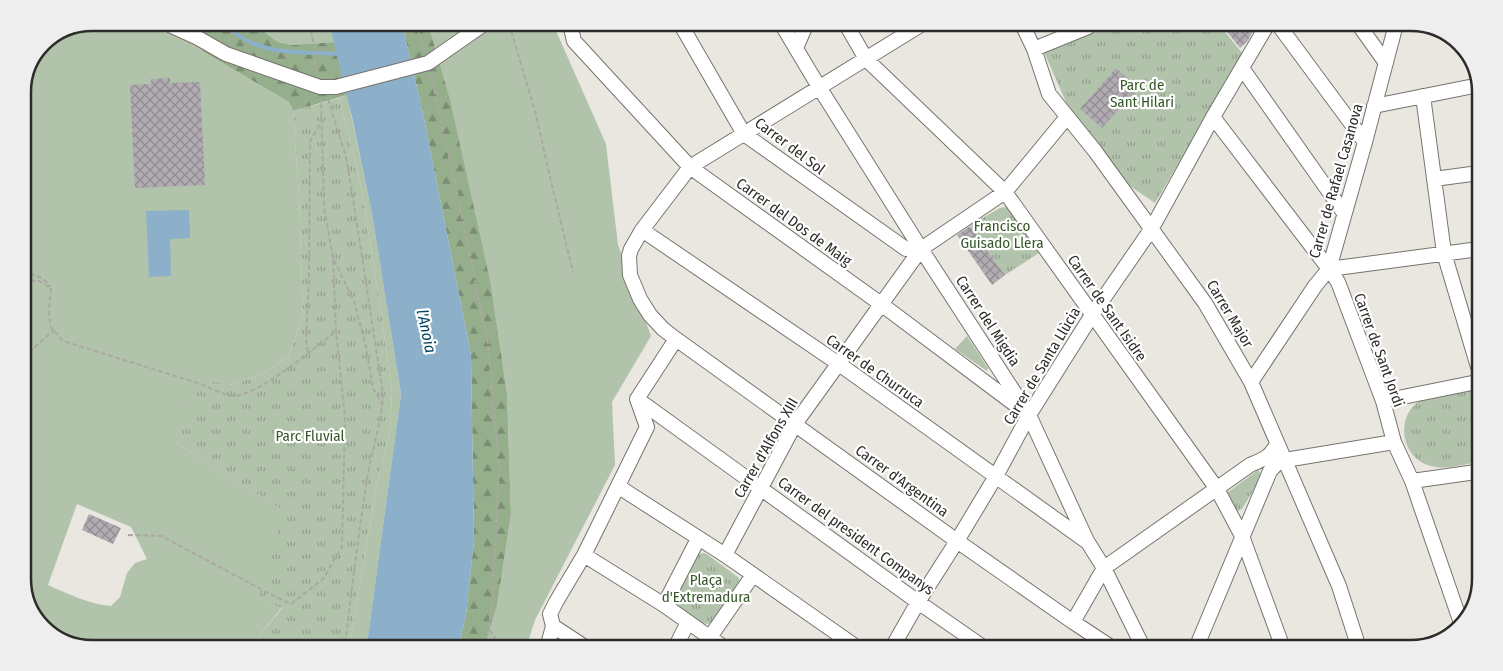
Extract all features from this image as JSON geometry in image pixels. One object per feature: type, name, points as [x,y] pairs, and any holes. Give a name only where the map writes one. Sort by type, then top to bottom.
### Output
[{"type":"street","points":[[183,31],[226,54],[320,87],[336,87],[427,63],[474,31]]},
{"type":"street","name":"Carrer del Dos de Maig","points":[[572,31],[574,41],[690,167],[881,304],[1030,415]]},
{"type":"street","name":"Carrer del Sol","points":[[684,31],[744,134],[906,249],[921,249]]},
{"type":"street","name":"Carrer del Migdia","points":[[786,31],[921,249],[1030,415],[1087,541],[1104,568],[1140,640]]},
{"type":"street","points":[[796,48],[803,31]]},
{"type":"street","name":"Carrer de Sant Isidre","points":[[850,31],[866,59],[1005,192],[1217,490],[1242,536],[1280,640]]},
{"type":"street","points":[[690,167],[912,31]]},
{"type":"street","name":"Carrer Major","points":[[1025,31],[1034,49],[1049,94],[1095,151],[1206,303],[1251,382],[1339,586],[1356,640]]},
{"type":"street","points":[[1034,49],[1076,31]]},
{"type":"street","name":"Carrer de Santa Llùcia","points":[[896,640],[996,476],[1030,415],[1092,315],[1152,228],[1213,117],[1264,31]]},
{"type":"street","points":[[1283,31],[1365,142]]},
{"type":"street","points":[[1363,31],[1386,63]]},
{"type":"street","name":"Carrer de Rafael Casanova","points":[[1251,382],[1329,268],[1394,31]]},
{"type":"street","points":[[1242,68],[1344,213]]},
{"type":"street","points":[[1374,106],[1472,86]]},
{"type":"street","points":[[1423,96],[1444,253],[1472,347]]},
{"type":"street","name":"Carrer d'Alfons XIII","points":[[725,554],[795,424],[921,249],[1005,192],[1067,117]]},
{"type":"street","name":"Carrer de Sant Jordi","points":[[1213,117],[1338,282],[1382,401],[1394,442],[1412,481],[1459,616]]},
{"type":"street","name":"Carrer d'Argentina","points":[[690,167],[642,230],[628,256],[630,275],[644,308],[663,329],[676,339],[957,541],[1100,640]]},
{"type":"street","points":[[1434,179],[1472,174]]},
{"type":"street","name":"Carrer de Churruca","points":[[642,230],[838,364],[1087,541]]},
{"type":"street","points":[[1329,268],[1472,250]]},
{"type":"street","points":[[549,640],[553,626],[550,614],[584,555],[647,427],[637,399],[676,339]]},
{"type":"street","points":[[1382,401],[1472,383]]},
{"type":"street","name":"Carrer del president Companys","points":[[637,399],[973,640]]},
{"type":"street","points":[[1199,640],[1270,471],[1284,458],[1394,442]]},
{"type":"street","points":[[1073,622],[1104,568],[1250,466],[1265,458],[1273,452],[1277,443]]},
{"type":"street","points":[[1250,466],[1264,466],[1270,471]]},
{"type":"street","points":[[1412,481],[1472,473]]},
{"type":"street","points":[[619,487],[698,539],[725,554],[847,640]]},
{"type":"street","points":[[664,605],[698,539]]},
{"type":"street","points":[[584,555],[664,605],[714,640]]},
{"type":"street","points":[[710,637],[753,575]]},
{"type":"street","points":[[679,640],[688,622]]},
{"type":"street","points":[[553,626],[574,640]]},
{"type":"path","points":[[229,45],[232,31]]},
{"type":"path","points":[[311,31],[315,68]]},
{"type":"path","points":[[418,31],[458,198],[488,344],[499,468],[493,594],[486,640]]},
{"type":"path","points":[[511,31],[536,111],[573,272]]},
{"type":"path","points":[[128,535],[161,536],[276,598],[291,604],[323,579],[342,547],[346,418],[336,331],[333,258],[324,207],[320,87]]},
{"type":"path","points":[[320,87],[328,99],[346,158],[383,394],[383,406],[367,478],[345,640]]},
{"type":"path","points":[[308,353],[306,340],[309,280],[310,142],[322,121]]},
{"type":"path","points":[[333,258],[354,301],[366,347],[373,388],[383,406]]},
{"type":"path","points":[[31,274],[43,278],[51,288],[50,326],[63,340],[233,396],[250,392],[308,353],[336,331]]},
{"type":"path","points":[[31,280],[39,281],[51,288]]},
{"type":"path","points":[[31,350],[54,330]]},
{"type":"path","points":[[489,629],[496,640]]},
{"type":"green space","points":[[92,31],[162,31],[167,33],[168,31],[204,31],[202,51],[289,102],[293,111],[299,197],[303,317],[288,357],[263,374],[230,385],[176,443],[285,510],[259,598],[282,607],[256,640],[92,640],[80,639],[62,632],[49,622],[36,602],[31,583],[31,88],[33,76],[44,55],[52,46],[73,34]],"holes":[[[77,504],[131,527],[147,559],[135,563],[127,573],[120,597],[111,606],[87,601],[48,585]]]},
{"type":"green space","points":[[204,31],[263,31],[278,42],[292,45],[334,42],[347,95],[293,111],[289,102],[202,51]]},
{"type":"green space","points":[[263,31],[331,31],[334,42],[292,45],[278,42]]},
{"type":"green space","points":[[404,31],[430,31],[450,100],[491,285],[507,394],[511,514],[497,606],[487,640],[460,640],[466,614],[474,540],[471,355],[422,109]]},
{"type":"green space","points":[[430,31],[556,31],[606,144],[618,245],[651,336],[612,402],[615,465],[535,620],[529,640],[487,640],[497,606],[511,514],[507,394],[491,285]]},
{"type":"green space","name":"Parc de Sant Hilari","points":[[1095,31],[1224,31],[1243,54],[1155,203],[1124,182],[1069,109],[1044,52]]},
{"type":"green space","points":[[347,95],[372,214],[401,394],[368,640],[351,640],[376,489],[390,432],[392,393],[380,304],[359,176],[339,98]]},
{"type":"green space","name":"Parc Fluvial","points":[[339,98],[359,176],[380,304],[392,393],[390,432],[376,489],[351,640],[256,640],[282,608],[258,598],[284,510],[176,443],[200,380],[230,385],[263,374],[288,357],[303,317],[299,197],[293,111]]},
{"type":"green space","name":"Francisco Guisado Llera","points":[[1006,207],[1010,210],[1039,253],[1005,275],[970,225],[1000,208]]},
{"type":"green space","points":[[967,336],[988,368],[987,371],[955,349]]},
{"type":"green space","points":[[1472,390],[1472,463],[1454,467],[1436,467],[1421,462],[1413,455],[1408,446],[1404,426],[1412,407],[1421,400],[1448,392]]},
{"type":"green space","points":[[1258,470],[1262,476],[1242,509],[1237,511],[1227,493]]},
{"type":"green space","name":"Plaça d'Extremadura","points":[[704,553],[739,578],[739,585],[713,623],[707,624],[677,608],[674,599],[697,554]]},
{"type":"water","name":"l'Anoia","points":[[331,31],[404,31],[422,109],[471,355],[474,540],[466,614],[460,640],[368,640],[401,394],[372,214],[352,117]]},
{"type":"water","points":[[189,210],[190,238],[170,239],[171,276],[149,277],[146,211]]},
{"type":"building","points":[[1226,31],[1253,31],[1247,42],[1240,48]]},
{"type":"building","points":[[1116,68],[1138,88],[1102,128],[1080,109]]},
{"type":"building","points":[[170,78],[170,83],[200,82],[205,185],[135,188],[130,85],[151,84],[151,79]]},
{"type":"building","points":[[970,226],[1005,275],[992,285],[957,235]]},
{"type":"building","points":[[89,514],[121,528],[113,544],[82,530]]},
{"type":"waterway","points":[[233,31],[250,42],[264,47],[294,52],[341,54]]}]
